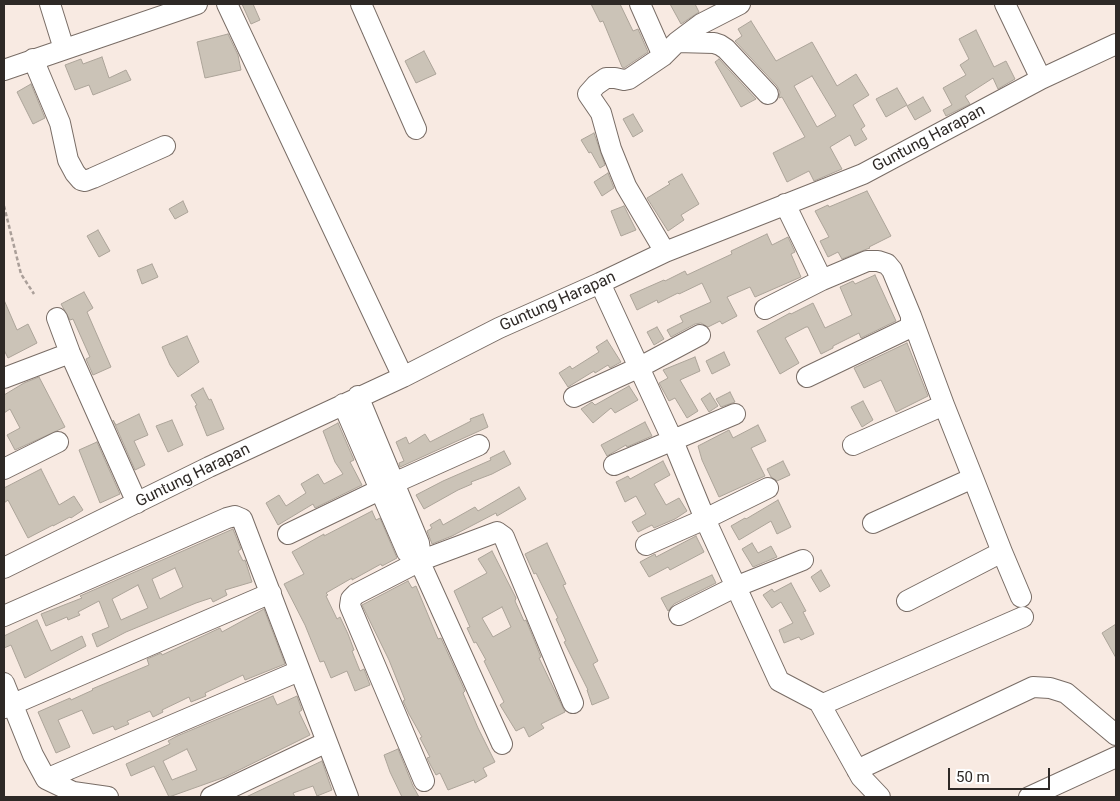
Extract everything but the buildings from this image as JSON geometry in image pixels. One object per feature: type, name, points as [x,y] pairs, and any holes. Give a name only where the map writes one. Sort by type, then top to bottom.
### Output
[{"type":"street","points":[[50,4],[64,49]]},
{"type":"street","points":[[5,66],[64,49],[197,4]]},
{"type":"street","points":[[228,4],[403,377]]},
{"type":"street","points":[[360,4],[416,129]]},
{"type":"street","points":[[640,4],[670,49]]},
{"type":"street","points":[[664,252],[626,186],[601,113],[588,94],[596,84],[606,78],[630,79],[670,49],[707,11],[740,4]]},
{"type":"street","points":[[1005,4],[1042,79]]},
{"type":"street","points":[[670,49],[714,43],[720,45],[768,94]]},
{"type":"street","name":"Guntung Harapan","points":[[4,568],[209,467],[403,377],[499,328],[664,252],[863,174],[1042,79],[1116,44]]},
{"type":"street","points":[[33,59],[60,123],[68,160],[75,174],[81,180],[85,181],[93,178],[165,146]]},
{"type":"street","points":[[785,204],[822,280]]},
{"type":"street","points":[[765,309],[822,280],[867,261],[878,260],[887,264],[892,270],[911,316],[944,405],[1021,597]]},
{"type":"street","points":[[600,283],[640,367],[735,587],[779,681],[819,702],[861,777],[880,797]]},
{"type":"street","points":[[807,377],[908,328],[911,316]]},
{"type":"street","points":[[56,318],[137,503]]},
{"type":"street","points":[[574,397],[640,367],[700,335]]},
{"type":"street","points":[[4,378],[70,353]]},
{"type":"street","points":[[351,400],[387,487],[419,543],[420,563],[502,744]]},
{"type":"street","points":[[853,444],[944,405]]},
{"type":"street","points":[[614,465],[735,414]]},
{"type":"street","points":[[4,468],[58,442]]},
{"type":"street","points":[[288,534],[479,445]]},
{"type":"street","points":[[873,523],[973,478]]},
{"type":"street","points":[[646,545],[768,488]]},
{"type":"street","points":[[4,616],[235,516],[244,521],[348,797]]},
{"type":"street","points":[[424,781],[350,606],[351,599],[356,594],[420,563],[493,532],[501,534],[574,703]]},
{"type":"street","points":[[907,601],[1002,552]]},
{"type":"street","points":[[679,615],[735,587],[803,560]]},
{"type":"street","points":[[8,706],[271,593]]},
{"type":"street","points":[[820,705],[1023,617]]},
{"type":"street","points":[[46,779],[299,671]]},
{"type":"street","points":[[4,683],[8,706],[46,779],[74,792],[108,797]]},
{"type":"street","points":[[857,770],[1034,687],[1050,688],[1066,693],[1116,736]]},
{"type":"street","points":[[211,797],[327,742]]},
{"type":"street","points":[[1029,797],[1116,757]]},
{"type":"path","points":[[4,206],[21,274],[34,294]]}]
